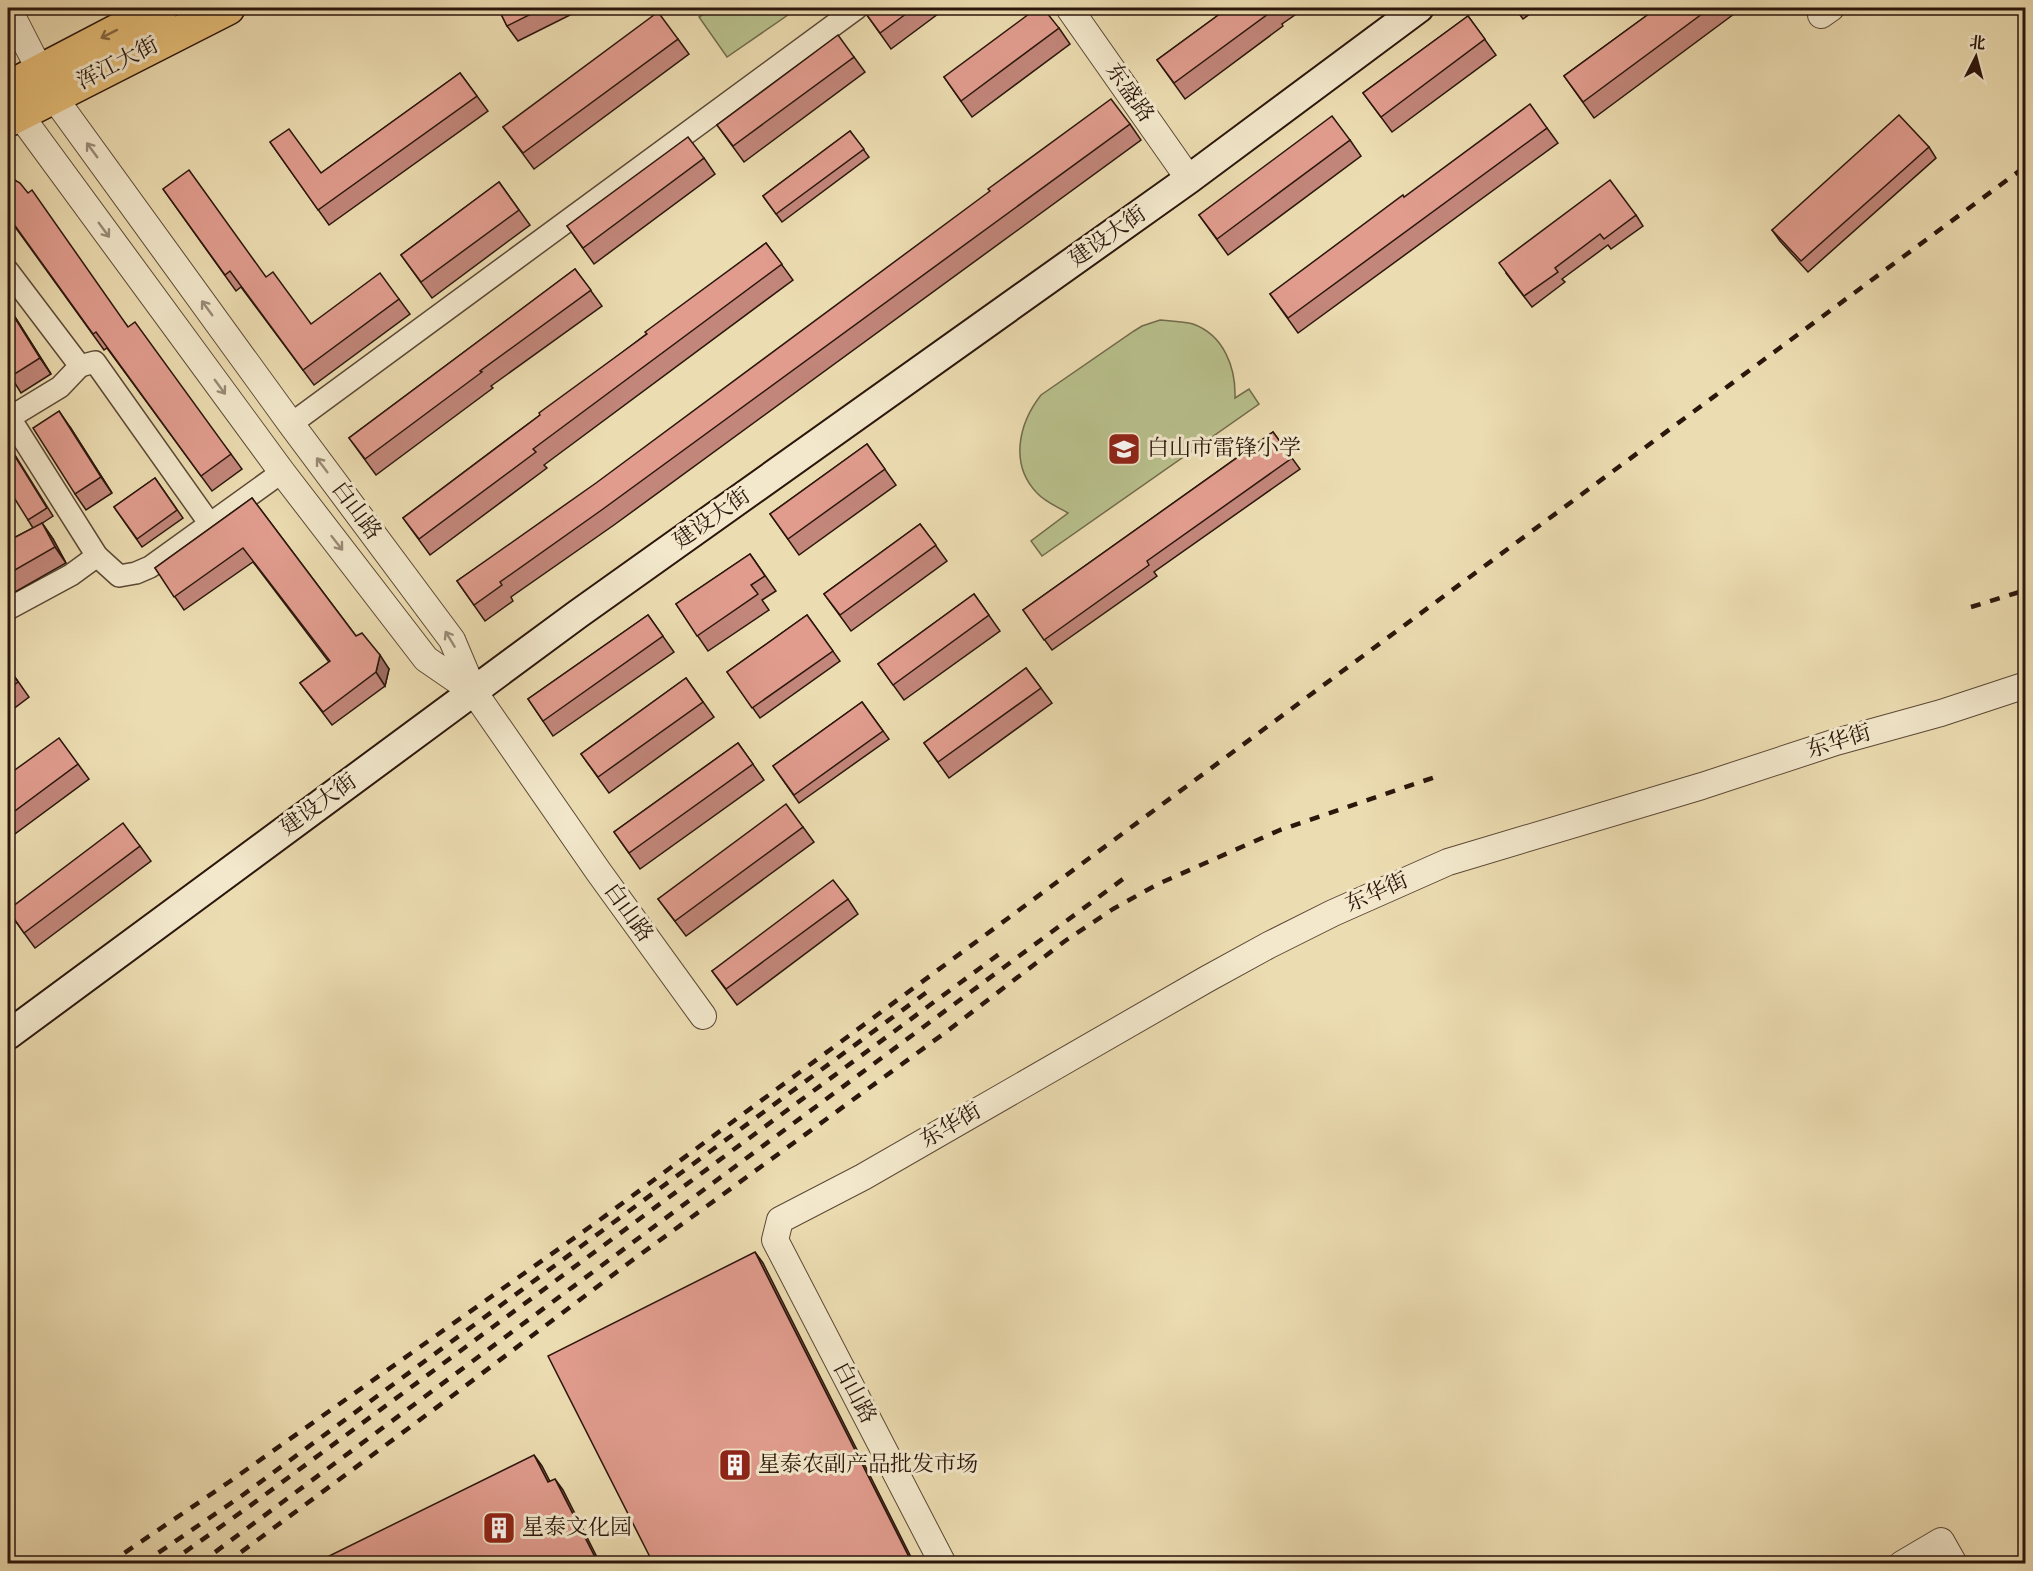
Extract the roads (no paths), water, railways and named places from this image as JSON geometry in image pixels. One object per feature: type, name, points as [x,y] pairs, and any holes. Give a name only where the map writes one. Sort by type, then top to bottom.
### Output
[{"type":"main road","name":"浑江大街","points":[[10,105],[161,8]]},
{"type":"main road","name":"浑江大街","points":[[46,83],[228,8]]},
{"type":"main road","name":"建设大街","points":[[8,1035],[587,607],[1189,179],[1419,8]]},
{"type":"street","name":"白山路","points":[[8,8],[46,83],[291,424],[452,640],[474,692],[598,871],[703,1016]]},
{"type":"street","points":[[291,424],[857,8]]},
{"type":"street","name":"东盛路","points":[[1069,8],[1189,179]]},
{"type":"street","points":[[10,105],[282,472],[426,659],[474,692]]},
{"type":"street","points":[[8,271],[80,366]]},
{"type":"street","points":[[210,524],[95,362],[80,366],[60,387],[8,416],[97,556],[118,576],[136,573],[150,567],[210,524],[282,472]]},
{"type":"street","points":[[8,609],[71,575],[97,556]]},
{"type":"street","name":"东华街","points":[[780,1220],[863,1177],[1227,968],[1333,914],[1448,862],[1702,786],[1836,742],[1941,713],[2025,685]]},
{"type":"street","name":"白山路","points":[[780,1220],[775,1240],[943,1563]]},
{"type":"street","points":[[1902,1563],[1941,1541],[1954,1563]]},
{"type":"railway","points":[[108,1564],[229,1482],[601,1219],[2026,166]]},
{"type":"railway","points":[[1971,607],[2026,590]]},
{"type":"railway","points":[[225,1564],[630,1262],[946,1032],[1065,941],[1113,909],[1158,884],[1280,830],[1441,775]]},
{"type":"railway","points":[[199,1564],[1123,879]]},
{"type":"railway","points":[[168,1564],[1006,949]]},
{"type":"railway","points":[[142,1564],[240,1497],[927,992]]},
{"type":"place","name":"白山市雷锋小学","points":[[1124,449]]},
{"type":"place","name":"星泰农副产品批发市场","points":[[735,1465]]},
{"type":"place","name":"星泰文化园","points":[[499,1528]]}]
